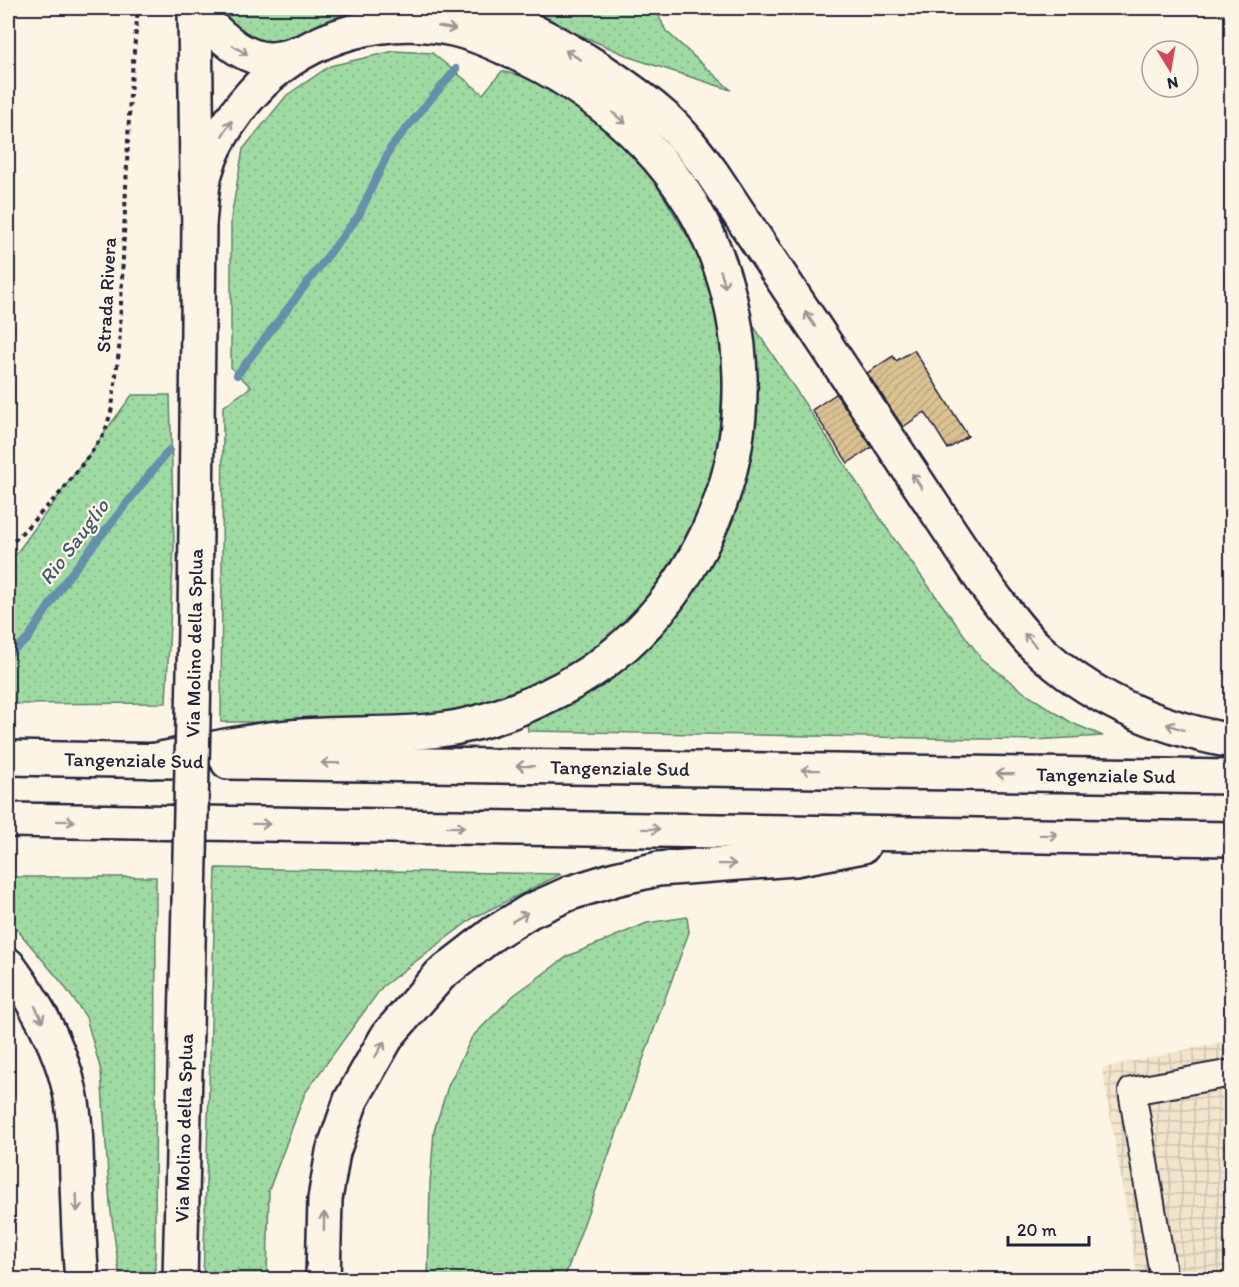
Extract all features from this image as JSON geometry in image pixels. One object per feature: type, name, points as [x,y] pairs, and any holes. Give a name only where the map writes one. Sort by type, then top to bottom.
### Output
[{"type":"main road","points":[[474,8],[532,32],[600,71],[636,94],[666,119],[690,144],[712,173],[989,590],[1035,646],[1074,678],[1140,715],[1204,736],[1232,741]]},
{"type":"main road","points":[[151,760],[287,737],[442,730],[503,715],[566,687],[620,649],[658,612],[680,585],[717,512],[733,458],[740,424],[739,357],[715,252],[672,176],[635,133],[615,114],[542,65],[474,35],[453,29],[424,25],[382,26],[339,36],[304,51],[277,59],[249,55],[234,46],[197,9]]},
{"type":"main road","points":[[197,9],[197,175],[200,223]]},
{"type":"main road","points":[[200,223],[204,176],[212,154],[224,133],[254,92],[284,64],[304,51]]},
{"type":"main road","name":"Via Molino della Splua","points":[[180,1280],[195,626],[200,223]]},
{"type":"main road","name":"Tangenziale Sud","points":[[8,758],[1232,777]]},
{"type":"main road","points":[[8,820],[1232,838]]},
{"type":"main road","points":[[323,1280],[325,1199],[333,1152],[351,1100],[388,1035],[413,1004],[440,975],[494,933],[530,911],[570,893],[626,876],[658,869],[795,859],[927,833]]},
{"type":"main road","points":[[8,965],[34,1003],[50,1035],[62,1062],[70,1091],[75,1123],[82,1280]]},
{"type":"street","points":[[1164,1280],[1132,1091],[1232,1073]]},
{"type":"path","name":"Strada Rivera","points":[[8,547],[62,490],[93,450],[105,432],[112,408],[119,350],[130,94],[138,8]]},
{"type":"shaded area","points":[[1231,1040],[1231,1279],[1138,1279],[1102,1068]]},
{"type":"green space","points":[[220,8],[340,8],[352,12],[353,20],[262,51],[214,13]]},
{"type":"green space","points":[[529,8],[655,8],[666,31],[731,90],[635,59],[541,18]]},
{"type":"green space","points":[[394,51],[432,53],[483,94],[502,71],[544,82],[614,134],[657,185],[698,254],[723,339],[720,452],[703,505],[658,587],[610,640],[548,683],[490,709],[421,722],[221,722],[223,407],[251,387],[231,368],[231,218],[243,149],[287,95],[330,66]]},
{"type":"green space","points":[[747,316],[892,536],[981,658],[1026,694],[1072,723],[1103,736],[1034,740],[528,731],[527,723],[695,587]]},
{"type":"green space","points":[[132,395],[170,395],[174,545],[166,703],[8,704],[8,565]]},
{"type":"green space","points":[[216,868],[561,874],[473,918],[382,987],[305,1093],[269,1190],[267,1279],[203,1279]]},
{"type":"green space","points":[[8,877],[156,877],[155,1279],[120,1279],[110,1204],[101,1071],[86,1017],[62,983],[8,919]]},
{"type":"green space","points":[[687,917],[689,932],[564,1279],[428,1279],[430,1184],[434,1131],[448,1086],[472,1037],[514,995],[568,956],[647,923]]},
{"type":"building","points":[[914,350],[968,436],[948,449],[925,412],[903,427],[867,373],[893,356],[896,361]]},
{"type":"building","points":[[836,394],[872,447],[848,463],[812,410]]},
{"type":"waterway","points":[[237,375],[359,215],[391,147],[456,69]]},
{"type":"waterway","name":"Rio Sauglio","points":[[8,654],[27,640],[66,580],[169,450]]}]
